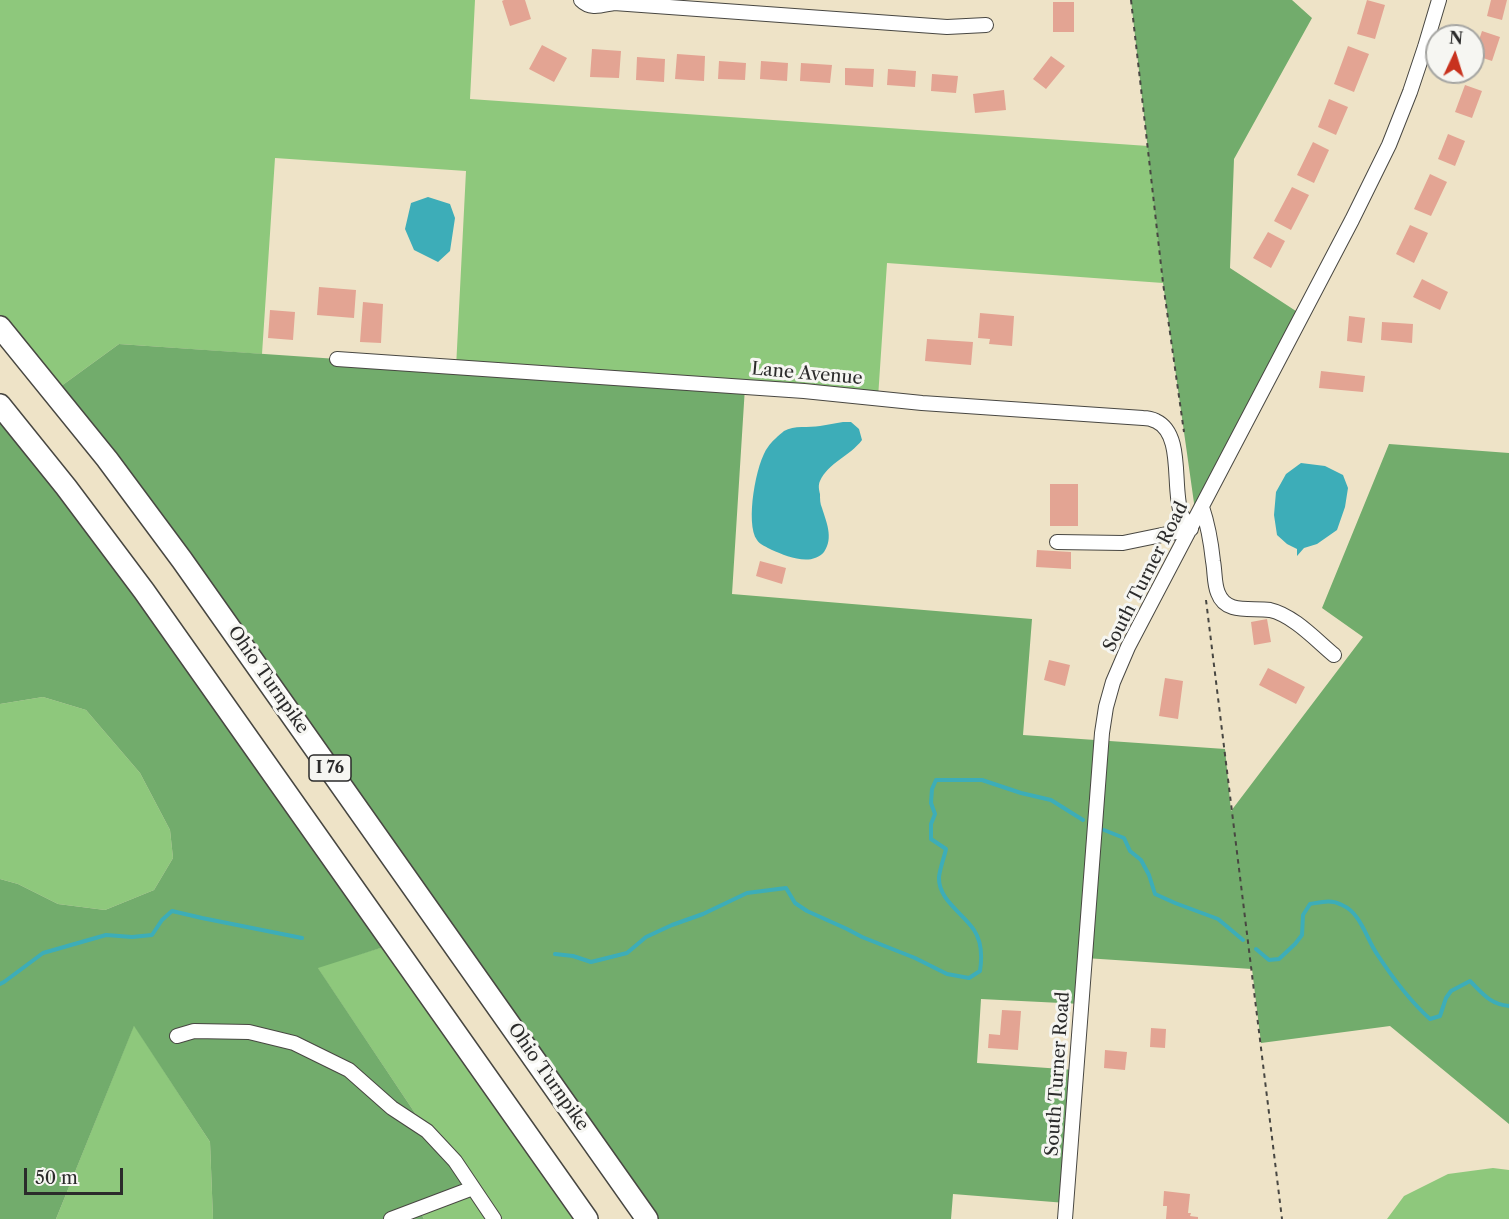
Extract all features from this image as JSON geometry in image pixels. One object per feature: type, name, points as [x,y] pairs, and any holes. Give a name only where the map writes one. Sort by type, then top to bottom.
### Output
[{"type":"highway","name":"Ohio Turnpike","points":[[0,327],[107,459],[189,569],[647,1219]]},
{"type":"highway","name":"I 76","points":[[0,405],[66,486],[144,591],[587,1219]]},
{"type":"street","points":[[581,0],[594,7],[614,3],[947,27],[986,25]]},
{"type":"street","name":"South Turner Road","points":[[1065,1219],[1102,733],[1113,682],[1128,647],[1347,231],[1389,145],[1439,0]]},
{"type":"street","name":"Lane Avenue","points":[[337,359],[792,390],[922,403],[1153,419],[1166,428],[1170,434],[1174,448],[1178,502],[1181,515],[1191,529]]},
{"type":"street","points":[[1202,507],[1209,528],[1217,592],[1223,603],[1232,608],[1270,610],[1282,614],[1334,655]]},
{"type":"street","points":[[1057,542],[1124,543],[1191,529]]},
{"type":"street","points":[[177,1036],[194,1030],[249,1032],[294,1042],[349,1070],[392,1108],[427,1131],[455,1161],[494,1219]]},
{"type":"street","points":[[391,1219],[473,1188]]},
{"type":"path","points":[[1131,0],[1163,283],[1184,435]]},
{"type":"path","points":[[1204,590],[1282,1219]]},
{"type":"green space","points":[[0,0],[475,0],[470,99],[1148,146],[1163,283],[887,263],[878,398],[456,368],[466,171],[275,158],[262,354],[119,344],[53,392],[0,327]]},
{"type":"green space","points":[[1131,0],[1292,0],[1312,18],[1234,159],[1230,268],[1302,315],[1191,529],[1194,503],[1163,283]]},
{"type":"green space","points":[[119,344],[745,387],[732,594],[1032,619],[1023,735],[1225,749],[1231,811],[1363,637],[1322,608],[1389,444],[1509,453],[1509,1124],[1390,1026],[1261,1043],[1252,969],[1085,958],[1081,1004],[981,999],[977,1063],[1076,1070],[1066,1203],[953,1194],[951,1219],[647,1219],[53,392]]},
{"type":"green space","points":[[0,405],[393,944],[318,968],[427,1131],[473,1188],[419,1209],[424,1219],[213,1219],[210,1142],[134,1026],[56,1219],[0,1219],[0,879],[18,884],[58,904],[105,910],[154,890],[173,858],[170,830],[140,773],[86,710],[43,697],[0,704]]},
{"type":"green space","points":[[43,697],[86,710],[140,773],[170,830],[173,858],[154,890],[105,910],[58,904],[18,884],[0,879],[0,704]]},
{"type":"green space","points":[[393,944],[587,1219],[424,1219],[419,1208],[427,1131],[317,967]]},
{"type":"green space","points":[[134,1025],[210,1142],[213,1219],[56,1219]]},
{"type":"green space","points":[[1493,1168],[1509,1170],[1509,1219],[1387,1219],[1404,1196],[1448,1174]]},
{"type":"water","points":[[428,197],[450,204],[455,218],[450,251],[438,262],[414,250],[405,229],[411,203]]},
{"type":"water","points":[[851,422],[859,429],[862,440],[852,451],[828,469],[819,483],[820,503],[829,535],[824,552],[806,560],[791,557],[762,545],[754,532],[752,507],[756,479],[768,447],[788,429]]},
{"type":"water","points":[[1301,463],[1325,466],[1343,475],[1348,488],[1345,507],[1337,530],[1317,544],[1304,548],[1297,556],[1297,549],[1277,535],[1274,515],[1276,492],[1286,474]]},
{"type":"building","points":[[525,0],[531,19],[510,26],[502,1]]},
{"type":"building","points":[[1367,0],[1385,5],[1375,39],[1357,34]]},
{"type":"building","points":[[1491,0],[1507,0],[1502,20],[1487,16]]},
{"type":"building","points":[[1053,2],[1074,2],[1074,32],[1053,32]]},
{"type":"building","points":[[1485,32],[1500,37],[1492,61],[1485,59]]},
{"type":"building","points":[[542,45],[567,58],[554,82],[529,69]]},
{"type":"building","points":[[1348,46],[1369,54],[1354,92],[1334,84]]},
{"type":"building","points":[[592,49],[621,51],[619,78],[590,77]]},
{"type":"building","points":[[677,54],[705,56],[704,81],[675,79]]},
{"type":"building","points":[[1051,56],[1065,66],[1046,89],[1033,79]]},
{"type":"building","points":[[637,57],[665,59],[664,82],[636,80]]},
{"type":"building","points":[[719,61],[746,63],[745,80],[718,79]]},
{"type":"building","points":[[761,61],[788,63],[787,81],[760,79]]},
{"type":"building","points":[[801,63],[832,65],[830,83],[800,81]]},
{"type":"building","points":[[845,68],[874,69],[873,87],[845,85]]},
{"type":"building","points":[[888,69],[916,71],[915,87],[887,85]]},
{"type":"building","points":[[932,74],[958,76],[956,93],[931,91]]},
{"type":"building","points":[[1465,85],[1482,91],[1472,118],[1455,112]]},
{"type":"building","points":[[1004,90],[1006,110],[975,113],[973,94]]},
{"type":"building","points":[[1329,99],[1348,107],[1336,135],[1318,127]]},
{"type":"building","points":[[1448,134],[1465,141],[1455,166],[1438,159]]},
{"type":"building","points":[[1313,142],[1329,150],[1314,183],[1297,175]]},
{"type":"building","points":[[1430,174],[1447,182],[1431,216],[1414,209]]},
{"type":"building","points":[[1292,187],[1309,195],[1291,230],[1274,221]]},
{"type":"building","points":[[1410,225],[1428,233],[1414,263],[1396,254]]},
{"type":"building","points":[[1268,232],[1285,241],[1271,268],[1253,258]]},
{"type":"building","points":[[1422,279],[1448,292],[1440,310],[1413,297]]},
{"type":"building","points":[[319,287],[356,290],[354,318],[317,315]]},
{"type":"building","points":[[363,302],[383,304],[381,343],[360,342]]},
{"type":"building","points":[[270,310],[295,312],[293,340],[268,338]]},
{"type":"building","points":[[980,313],[1014,316],[1012,346],[989,344],[990,339],[978,338]]},
{"type":"building","points":[[1349,316],[1365,318],[1362,343],[1347,341]]},
{"type":"building","points":[[1382,322],[1413,324],[1412,343],[1381,340]]},
{"type":"building","points":[[927,339],[973,342],[971,365],[925,361]]},
{"type":"building","points":[[1321,371],[1365,376],[1363,392],[1319,388]]},
{"type":"building","points":[[1050,484],[1078,484],[1078,526],[1050,526]]},
{"type":"building","points":[[1037,550],[1071,552],[1071,569],[1036,567]]},
{"type":"building","points":[[760,561],[786,568],[782,584],[756,576]]},
{"type":"building","points":[[1267,619],[1271,642],[1254,645],[1251,622]]},
{"type":"building","points":[[1049,660],[1070,665],[1065,686],[1044,680]]},
{"type":"building","points":[[1268,668],[1305,687],[1296,704],[1259,685]]},
{"type":"building","points":[[1165,678],[1183,681],[1178,719],[1159,716]]},
{"type":"building","points":[[1002,1010],[1021,1011],[1018,1050],[988,1048],[989,1034],[1000,1035]]},
{"type":"building","points":[[1151,1028],[1166,1029],[1165,1048],[1150,1047]]},
{"type":"building","points":[[1105,1050],[1127,1052],[1125,1070],[1104,1068]]},
{"type":"building","points":[[1164,1191],[1190,1194],[1188,1213],[1198,1219],[1166,1219],[1167,1206],[1163,1206]]},
{"type":"waterway","points":[[555,954],[573,956],[591,962],[627,953],[646,937],[747,893],[786,888],[795,903],[807,911],[947,974],[969,978],[980,971],[980,945],[974,930],[942,893],[939,877],[946,849],[931,839],[931,824],[935,814],[931,803],[932,789],[936,780],[982,780],[1051,800],[1083,820]]},
{"type":"waterway","points":[[1104,830],[1124,838],[1130,851],[1141,860],[1155,894],[1218,919],[1243,940]]},
{"type":"waterway","points":[[1256,949],[1269,960],[1279,959],[1302,935],[1303,915],[1310,904],[1334,902],[1354,914],[1389,971],[1408,997],[1430,1019],[1440,1016],[1451,991],[1470,981],[1492,1001],[1509,1006]]},
{"type":"waterway","points":[[0,984],[43,953],[106,935],[132,937],[152,935],[162,920],[172,911],[302,938]]}]
